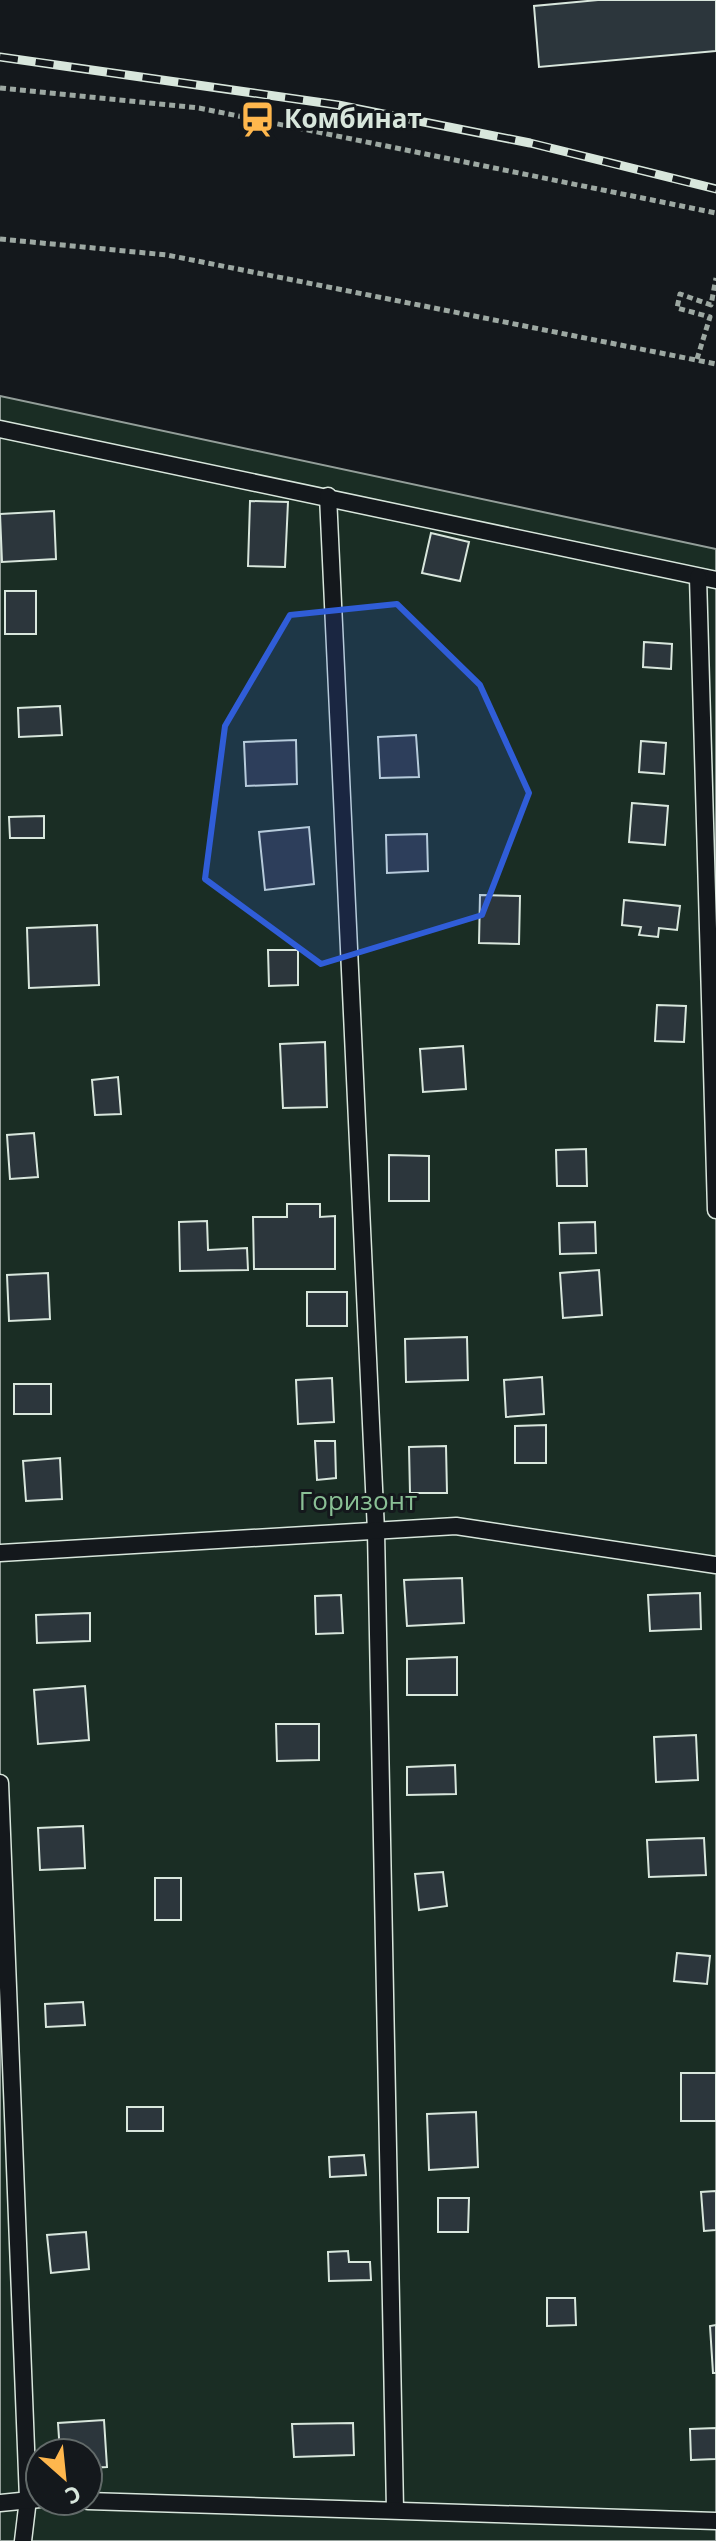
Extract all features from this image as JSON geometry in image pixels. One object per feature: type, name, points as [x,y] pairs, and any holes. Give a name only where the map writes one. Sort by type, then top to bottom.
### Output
[{"type":"lane","points":[[0,429],[716,580]]},
{"type":"lane","points":[[328,496],[376,1531],[395,2510]]},
{"type":"lane","points":[[698,577],[716,1210]]},
{"type":"lane","points":[[0,1553],[456,1526],[716,1565]]},
{"type":"lane","points":[[0,1783],[31,2437]]},
{"type":"lane","points":[[0,2503],[24,2500]]},
{"type":"lane","points":[[104,2501],[716,2521]]},
{"type":"lane","points":[[23,2541],[29,2517]]},
{"type":"path","points":[[0,88],[199,108],[716,213]]},
{"type":"path","points":[[0,239],[167,255],[716,364]]},
{"type":"path","points":[[697,359],[710,317],[677,308],[680,294],[711,305],[716,278]]},
{"type":"highlighted area","points":[[397,604],[480,685],[529,793],[482,915],[321,964],[205,879],[225,726],[290,615]]},
{"type":"green space","name":"Горизонт","points":[[0,396],[716,549],[716,2541],[0,2541]]},
{"type":"building","points":[[598,0],[716,0],[716,51],[539,67],[534,6]]},
{"type":"building","points":[[250,501],[288,502],[285,567],[248,566]]},
{"type":"building","points":[[54,511],[56,559],[2,562],[0,514]]},
{"type":"building","points":[[431,533],[469,542],[460,581],[422,573]]},
{"type":"building","points":[[5,591],[36,591],[36,634],[5,634]]},
{"type":"building","points":[[644,642],[672,644],[671,669],[643,667]]},
{"type":"building","points":[[60,706],[62,735],[19,737],[18,708]]},
{"type":"building","points":[[416,735],[419,777],[380,778],[378,737]]},
{"type":"building","points":[[296,740],[297,784],[246,786],[244,742]]},
{"type":"building","points":[[641,741],[666,743],[664,774],[639,772]]},
{"type":"building","points":[[632,803],[668,806],[665,845],[629,842]]},
{"type":"building","points":[[44,816],[44,838],[10,838],[9,817]]},
{"type":"building","points":[[309,827],[314,884],[265,890],[259,832]]},
{"type":"building","points":[[427,834],[428,871],[387,873],[386,835]]},
{"type":"building","points":[[480,895],[520,896],[519,944],[479,943]]},
{"type":"building","points":[[624,900],[680,906],[677,930],[659,928],[658,937],[639,935],[641,927],[622,925]]},
{"type":"building","points":[[97,925],[99,985],[29,988],[27,928]]},
{"type":"building","points":[[268,950],[298,950],[298,985],[269,986]]},
{"type":"building","points":[[657,1005],[686,1006],[684,1042],[655,1041]]},
{"type":"building","points":[[325,1042],[327,1107],[283,1108],[280,1044]]},
{"type":"building","points":[[463,1046],[466,1089],[423,1092],[420,1049]]},
{"type":"building","points":[[118,1077],[121,1114],[95,1115],[92,1080]]},
{"type":"building","points":[[34,1133],[38,1177],[10,1179],[7,1135]]},
{"type":"building","points":[[586,1149],[587,1186],[557,1186],[556,1150]]},
{"type":"building","points":[[389,1155],[429,1156],[429,1201],[389,1201]]},
{"type":"building","points":[[287,1204],[320,1204],[320,1217],[335,1216],[335,1269],[254,1269],[253,1217],[287,1217]]},
{"type":"building","points":[[207,1221],[208,1250],[247,1248],[248,1270],[180,1271],[179,1222]]},
{"type":"building","points":[[595,1222],[596,1253],[560,1254],[559,1223]]},
{"type":"building","points":[[599,1270],[602,1315],[563,1318],[560,1273]]},
{"type":"building","points":[[48,1273],[50,1319],[9,1321],[7,1275]]},
{"type":"building","points":[[307,1292],[347,1292],[347,1326],[307,1326]]},
{"type":"building","points":[[467,1337],[468,1380],[406,1382],[405,1339]]},
{"type":"building","points":[[542,1377],[544,1414],[506,1417],[504,1380]]},
{"type":"building","points":[[332,1378],[334,1422],[298,1424],[296,1380]]},
{"type":"building","points":[[14,1384],[51,1384],[51,1414],[14,1414]]},
{"type":"building","points":[[546,1425],[546,1463],[515,1463],[515,1426]]},
{"type":"building","points":[[315,1441],[335,1441],[336,1478],[317,1480]]},
{"type":"building","points":[[446,1446],[447,1493],[410,1493],[409,1447]]},
{"type":"building","points":[[60,1458],[62,1499],[26,1501],[23,1461]]},
{"type":"building","points":[[462,1578],[464,1623],[407,1626],[404,1580]]},
{"type":"building","points":[[700,1593],[701,1629],[650,1631],[648,1595]]},
{"type":"building","points":[[341,1595],[343,1633],[316,1634],[315,1596]]},
{"type":"building","points":[[90,1613],[90,1641],[37,1643],[36,1615]]},
{"type":"building","points":[[457,1657],[457,1695],[407,1695],[407,1659]]},
{"type":"building","points":[[85,1686],[89,1740],[38,1744],[34,1690]]},
{"type":"building","points":[[276,1724],[319,1724],[319,1760],[277,1761]]},
{"type":"building","points":[[696,1735],[698,1780],[656,1782],[654,1737]]},
{"type":"building","points":[[455,1765],[456,1794],[407,1795],[407,1767]]},
{"type":"building","points":[[83,1826],[85,1868],[40,1870],[38,1828]]},
{"type":"building","points":[[704,1838],[706,1875],[649,1877],[647,1840]]},
{"type":"building","points":[[443,1872],[447,1906],[419,1910],[415,1874]]},
{"type":"building","points":[[155,1878],[181,1878],[181,1920],[155,1920]]},
{"type":"building","points":[[677,1953],[710,1956],[707,1984],[674,1981]]},
{"type":"building","points":[[83,2002],[85,2025],[46,2027],[45,2004]]},
{"type":"building","points":[[681,2073],[716,2073],[716,2121],[681,2121]]},
{"type":"building","points":[[127,2107],[163,2107],[163,2131],[127,2131]]},
{"type":"building","points":[[476,2112],[478,2167],[429,2170],[427,2114]]},
{"type":"building","points":[[364,2155],[366,2175],[330,2177],[329,2157]]},
{"type":"building","points":[[716,2191],[716,2230],[704,2231],[701,2192]]},
{"type":"building","points":[[438,2198],[469,2198],[468,2232],[438,2232]]},
{"type":"building","points":[[86,2232],[89,2269],[51,2273],[47,2235]]},
{"type":"building","points":[[348,2251],[349,2262],[370,2262],[371,2280],[329,2281],[328,2252]]},
{"type":"building","points":[[547,2298],[575,2298],[576,2325],[547,2326]]},
{"type":"building","points":[[716,2325],[716,2373],[713,2373],[710,2326]]},
{"type":"building","points":[[104,2420],[107,2467],[104,2467],[104,2437],[59,2437],[58,2423]]},
{"type":"building","points":[[353,2423],[354,2455],[294,2457],[292,2424]]},
{"type":"building","points":[[716,2428],[716,2459],[691,2460],[690,2429]]},
{"type":"railway","points":[[0,57],[338,105],[530,143],[716,189]]},
{"type":"place","name":"Комбинат","points":[[258,119]]}]
